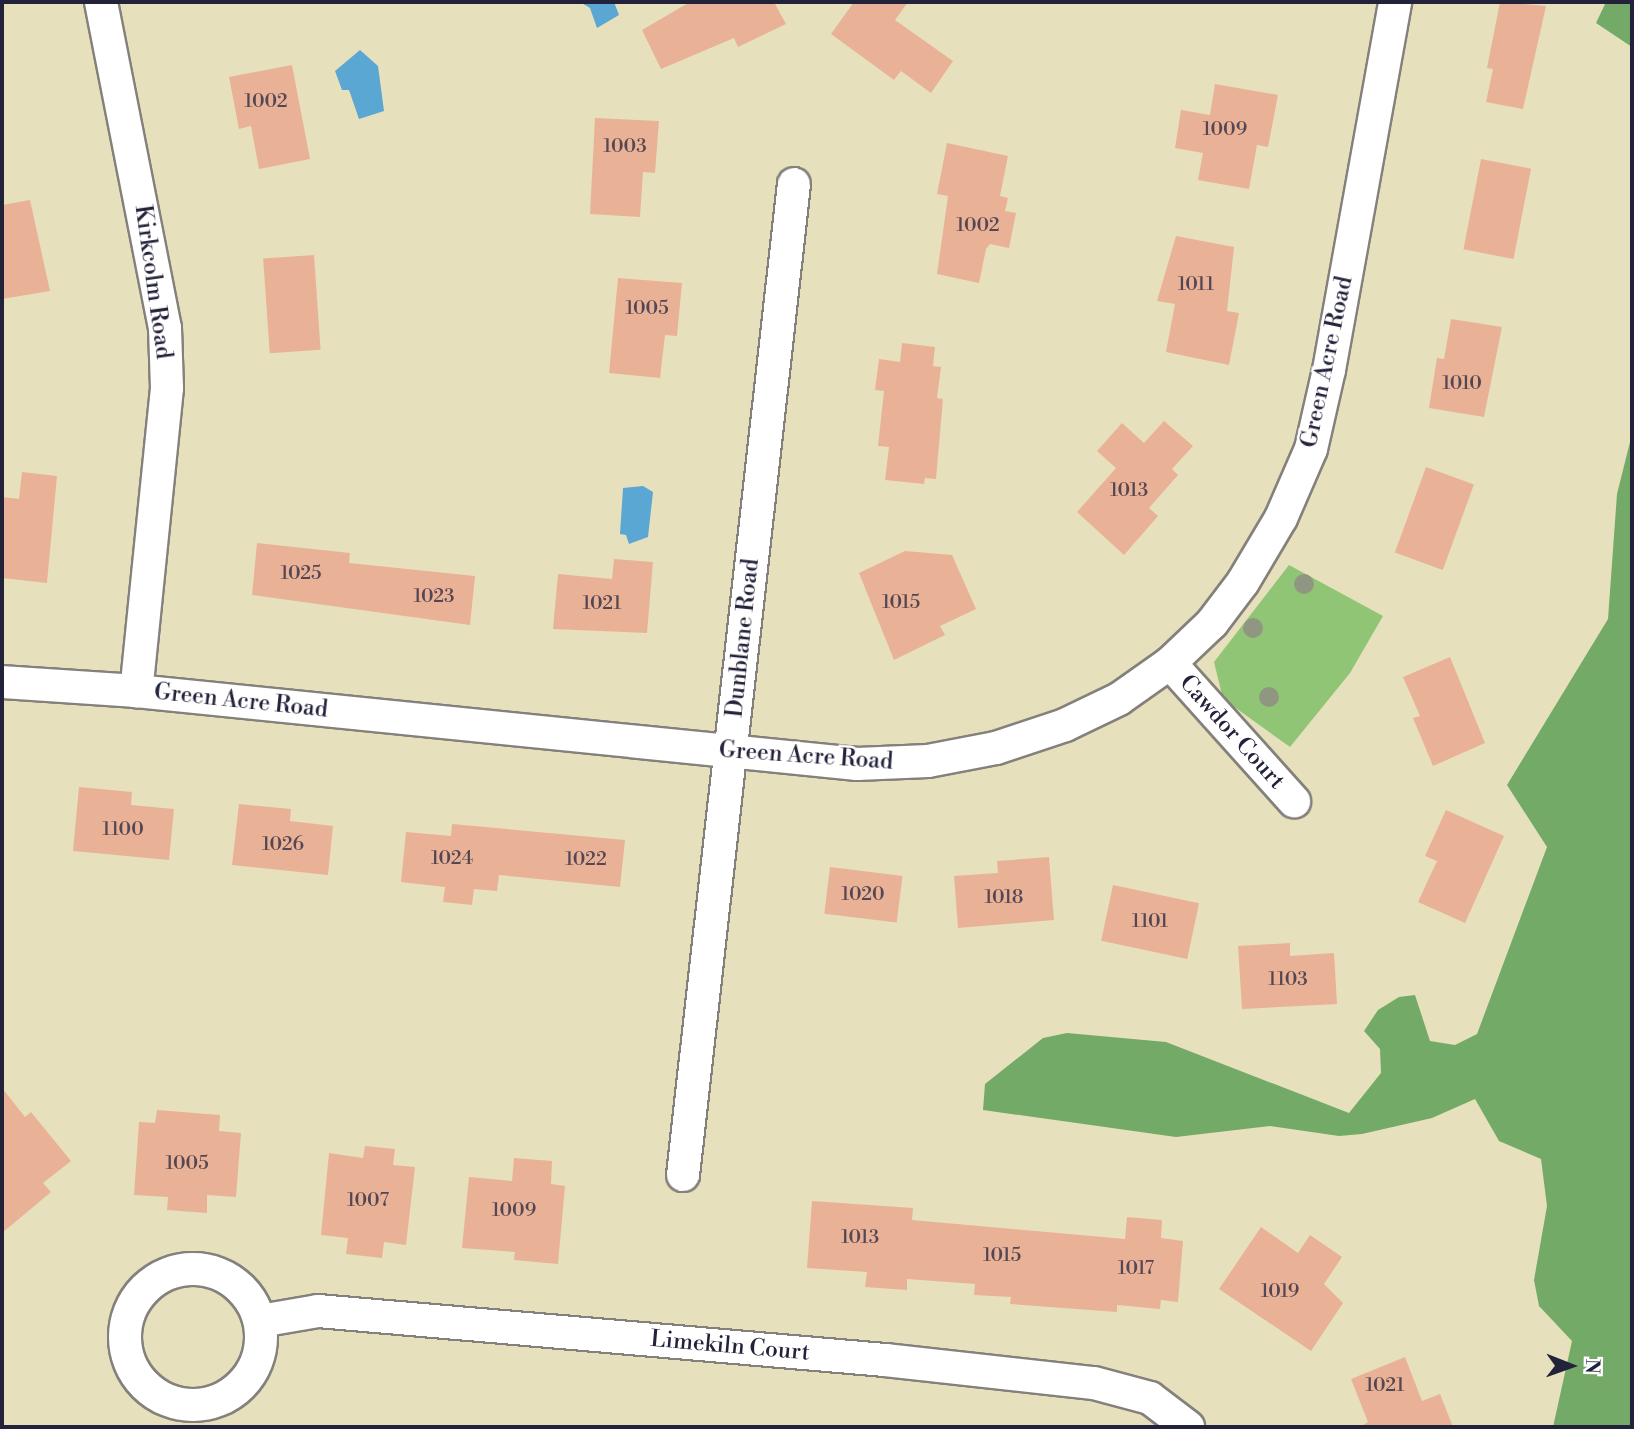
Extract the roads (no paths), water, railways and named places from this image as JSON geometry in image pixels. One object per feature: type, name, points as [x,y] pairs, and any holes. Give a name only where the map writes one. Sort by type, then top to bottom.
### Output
[{"type":"street","name":"Kirkcolm Road","points":[[101,2],[164,328],[167,388],[136,691]]},
{"type":"street","name":"Green Acre Road","points":[[2,682],[136,691],[857,764],[928,761],[996,748],[1065,725],[1119,699],[1170,663],[1212,622],[1243,583],[1281,519],[1311,449],[1329,370],[1395,2]]},
{"type":"street","name":"Dunblane Road","points":[[683,1175],[794,184]]},
{"type":"street","name":"Cawdor Court","points":[[1170,663],[1293,801]]},
{"type":"street","points":[[190,1268],[214,1271],[234,1282],[250,1299],[260,1321],[261,1343],[244,1382],[208,1405],[186,1406],[147,1389],[133,1372],[125,1350],[124,1326],[132,1304],[147,1285],[167,1273],[190,1268]]},
{"type":"street","name":"Limekiln Court","points":[[260,1321],[318,1311],[1081,1382],[1150,1398],[1188,1427]]},
{"type":"water","points":[[580,2],[614,2],[619,15],[597,28],[590,8]]},
{"type":"water","points":[[360,50],[378,66],[384,111],[359,119],[349,90],[342,90],[335,71]]},
{"type":"water","points":[[643,486],[653,492],[648,537],[629,544],[626,535],[620,534],[623,488]]}]
